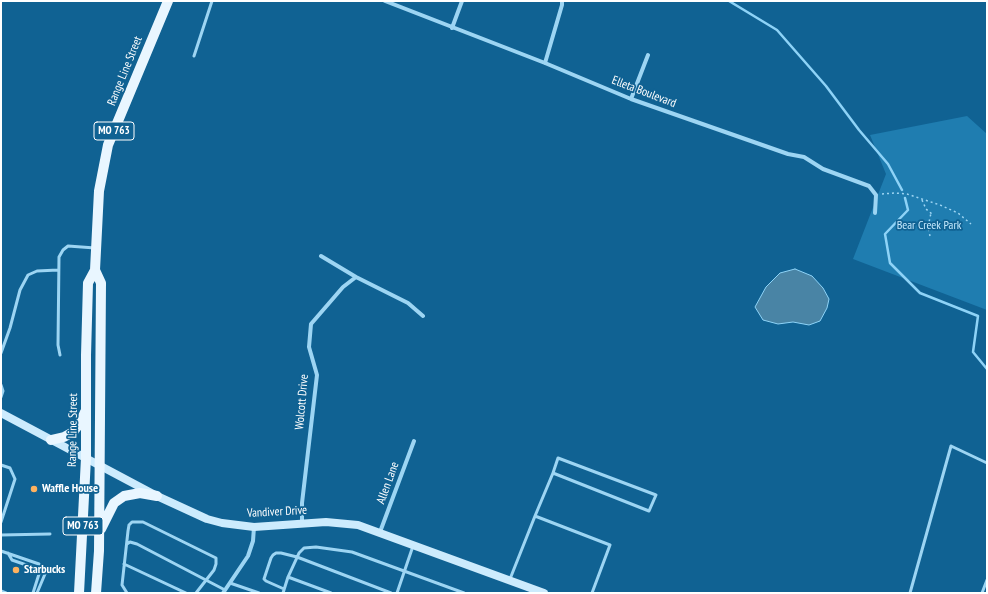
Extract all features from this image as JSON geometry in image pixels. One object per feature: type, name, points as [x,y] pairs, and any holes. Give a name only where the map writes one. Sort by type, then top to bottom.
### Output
[{"type":"main road","name":"Range Line Street","points":[[80,593],[86,458],[88,283],[95,270],[99,192],[108,145],[168,1]]},
{"type":"main road","name":"Range Line Street","points":[[95,270],[101,283],[99,533],[96,593]]},
{"type":"main road","points":[[51,440],[64,437],[73,432],[80,423],[86,408]]},
{"type":"main road","name":"Vandiver Drive","points":[[1,413],[158,496],[207,519],[254,528],[302,523],[345,523],[380,532],[510,580],[529,590],[544,593]]},
{"type":"main road","points":[[99,533],[114,503],[124,496],[140,493],[158,496]]},
{"type":"street","name":"Elleta Boulevard","points":[[385,1],[545,63],[631,99],[788,154],[804,157],[823,169],[869,186],[876,194]]},
{"type":"street","points":[[452,28],[462,1]]},
{"type":"street","points":[[545,63],[562,1]]},
{"type":"street","points":[[631,99],[648,55]]},
{"type":"street","points":[[875,213],[876,194]]},
{"type":"street","points":[[321,256],[356,277],[409,304],[423,316]]},
{"type":"street","name":"Wolcott Drive","points":[[302,523],[302,503],[316,375],[309,347],[311,324],[343,287],[356,277]]},
{"type":"street","name":"Allen Lane","points":[[380,532],[414,441]]},
{"type":"street","points":[[224,592],[248,556],[253,541],[254,528]]},
{"type":"lane","points":[[194,56],[212,1]]},
{"type":"lane","points":[[60,355],[58,345],[59,257],[63,250],[68,246],[96,248]]},
{"type":"lane","points":[[1,353],[10,328],[20,290],[28,275],[37,271],[58,270]]},
{"type":"lane","points":[[1,385],[3,391],[1,397]]},
{"type":"lane","points":[[910,593],[951,446],[987,463]]},
{"type":"lane","points":[[510,580],[558,458],[656,495],[649,511],[553,473]]},
{"type":"lane","points":[[1,465],[10,468],[15,479],[1,520]]},
{"type":"lane","points":[[535,516],[610,545],[592,593]]},
{"type":"lane","points":[[128,593],[122,585],[125,549],[129,525],[132,522],[143,522],[216,558],[214,570],[196,593]]},
{"type":"lane","points":[[1,535],[50,534]]},
{"type":"lane","points":[[127,544],[130,542],[137,544],[206,580],[224,592]]},
{"type":"lane","points":[[397,593],[413,545]]},
{"type":"lane","points":[[391,593],[297,557],[281,553],[273,555],[271,558],[264,579],[266,582],[283,591],[288,577],[297,557],[299,553],[304,548],[316,547],[352,552],[464,593]]},
{"type":"lane","points":[[1,551],[38,564],[45,574],[37,593]]},
{"type":"lane","points":[[8,553],[12,560],[35,568],[39,574],[33,593]]},
{"type":"lane","points":[[124,564],[186,593]]},
{"type":"lane","points":[[288,577],[330,593]]},
{"type":"lane","points":[[982,593],[987,580]]},
{"type":"lane","points":[[230,583],[258,593]]},
{"type":"lane","points":[[1,591],[6,593]]},
{"type":"path","points":[[876,194],[907,194],[950,209],[964,217],[971,224]]},
{"type":"path","points":[[922,199],[926,209],[931,213],[928,227],[930,236]]},
{"type":"green space","name":"Bear Creek Park","points":[[967,116],[987,134],[987,310],[853,259],[886,174],[870,135]]},
{"type":"shaded area","points":[[795,269],[812,276],[823,288],[829,299],[827,308],[820,321],[809,325],[793,322],[778,324],[763,320],[755,307],[766,287],[780,273]]},
{"type":"waterway","points":[[729,1],[777,30],[826,86],[859,130],[888,164],[902,190]]},
{"type":"waterway","points":[[905,198],[908,210],[885,234],[890,263],[920,293],[978,316],[973,352],[987,369]]},
{"type":"place","name":"Waffle House","points":[[34,489]]},
{"type":"place","name":"Starbucks","points":[[16,570]]}]
